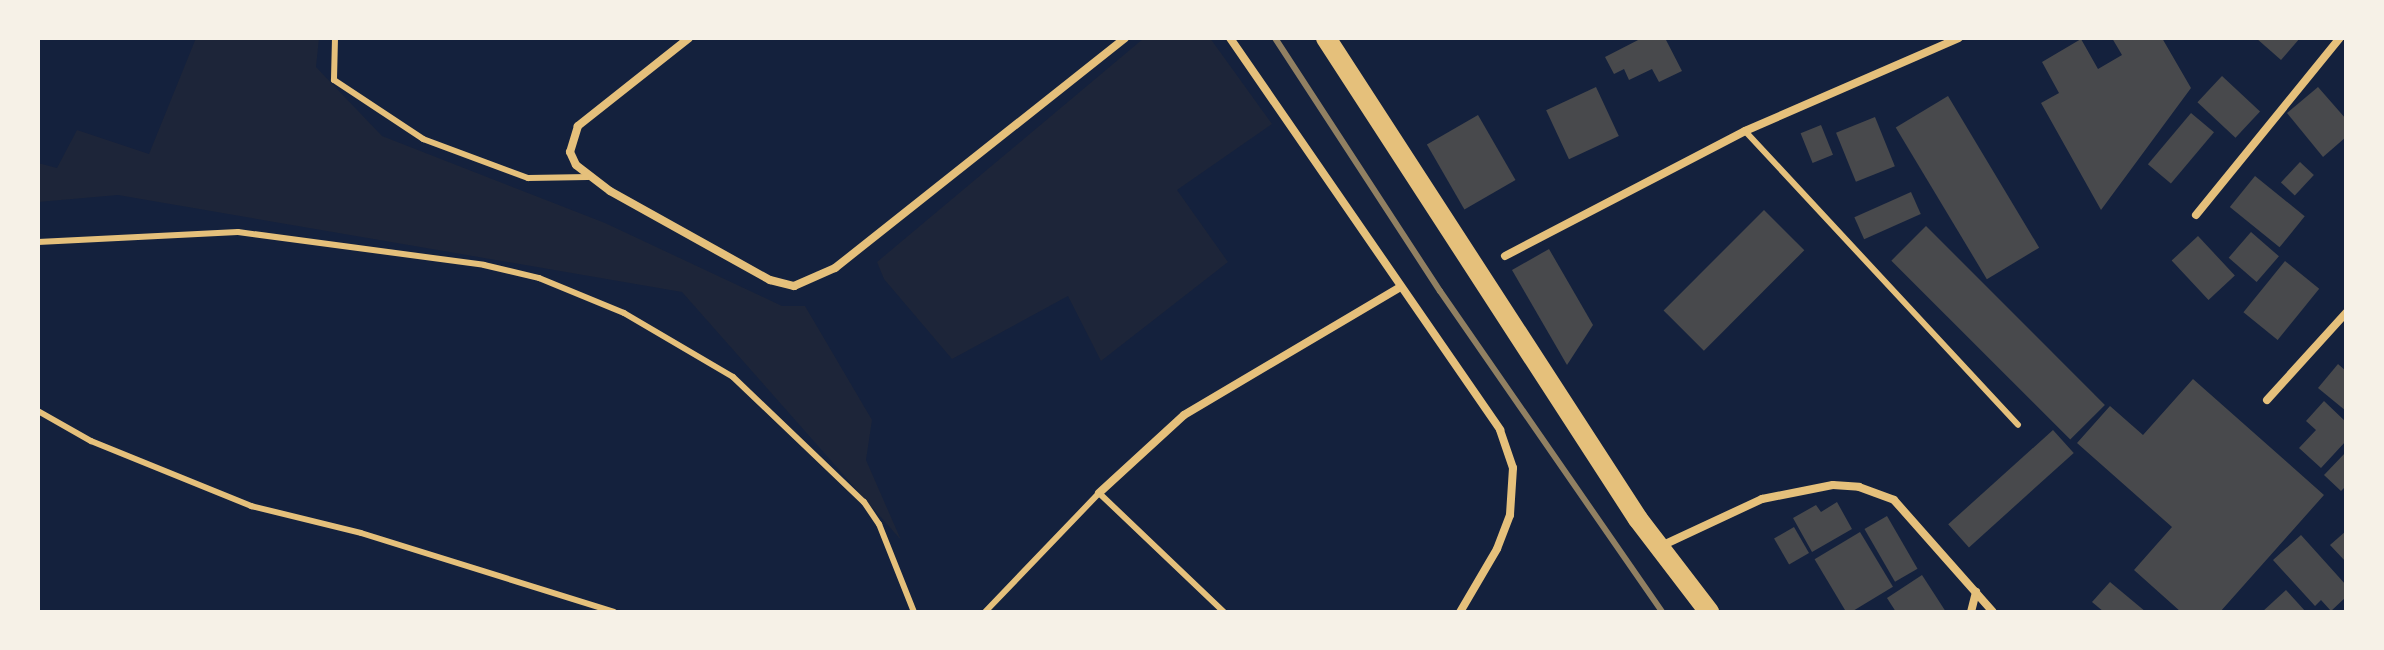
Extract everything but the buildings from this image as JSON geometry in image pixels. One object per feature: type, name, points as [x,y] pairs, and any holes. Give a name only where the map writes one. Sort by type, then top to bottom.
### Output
[{"type":"main road","points":[[1326,38],[1658,548],[1709,612]]},
{"type":"street","points":[[689,38],[578,126],[570,152],[588,177],[770,280],[794,286],[815,281],[1125,38]]},
{"type":"street","points":[[1230,38],[1399,288],[1489,410],[1513,468],[1506,528],[1460,612]]},
{"type":"street","points":[[1505,256],[1745,131],[1959,38]]},
{"type":"street","points":[[2196,215],[2340,38]]},
{"type":"street","points":[[1099,493],[1184,415],[1399,288]]},
{"type":"street","points":[[2267,400],[2346,313]]},
{"type":"street","points":[[1658,548],[1762,499],[1833,485],[1859,487],[1894,500],[1993,612]]},
{"type":"street","points":[[1971,612],[1976,592]]},
{"type":"lane","points":[[335,38],[334,80],[423,139],[528,178],[588,177]]},
{"type":"lane","points":[[1745,131],[2018,425]]},
{"type":"lane","points":[[38,242],[238,232],[484,265],[539,278],[624,313],[733,377],[864,502],[879,524],[914,612]]},
{"type":"lane","points":[[38,411],[91,441],[251,506],[361,533],[614,612]]},
{"type":"lane","points":[[985,612],[1099,493],[1224,612]]},
{"type":"shaded area","points":[[196,38],[319,38],[316,67],[382,136],[605,223],[782,306],[805,306],[872,420],[866,460],[901,540],[682,292],[118,195],[38,202],[38,163],[57,168],[77,130],[149,154]]},
{"type":"shaded area","points":[[1144,38],[1210,38],[1272,124],[1177,190],[1228,262],[1101,361],[1068,296],[952,359],[884,279],[877,262]]},
{"type":"railway","points":[[1275,38],[1440,291],[1662,612]]}]
